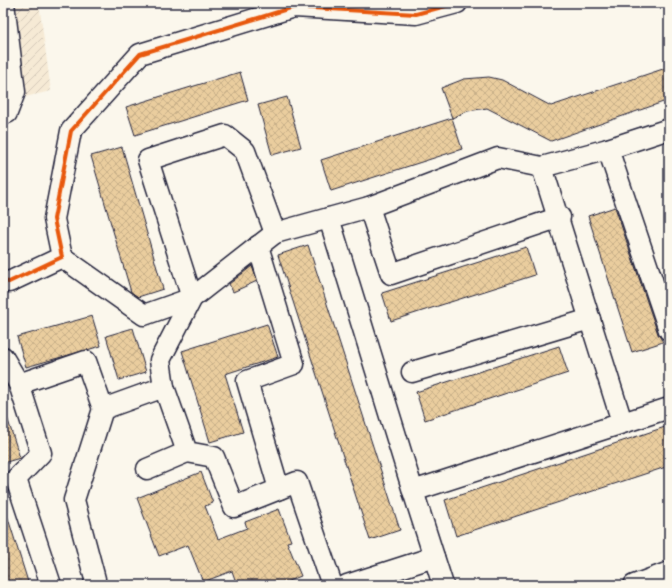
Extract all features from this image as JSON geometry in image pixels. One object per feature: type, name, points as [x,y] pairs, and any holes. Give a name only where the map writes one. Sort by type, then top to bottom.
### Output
[{"type":"street","points":[[3,114],[7,113],[15,92],[4,3]]},
{"type":"street","points":[[457,3],[416,14],[294,5],[140,54],[71,132],[54,219],[62,257],[144,316],[192,298],[275,233],[369,207],[498,158],[542,167],[608,149],[669,129]]},
{"type":"street","points":[[187,452],[164,387],[160,360],[192,298],[148,160],[225,135],[245,151],[275,233]]},
{"type":"street","points":[[608,149],[669,330]]},
{"type":"street","points":[[542,167],[560,217],[622,422]]},
{"type":"street","points":[[369,207],[391,274],[560,217]]},
{"type":"street","points":[[329,218],[443,585]]},
{"type":"street","points":[[258,246],[294,364],[247,381],[279,489]]},
{"type":"street","points":[[3,281],[9,282],[62,257]]},
{"type":"street","points":[[412,372],[590,319]]},
{"type":"street","points":[[3,357],[19,384],[42,453],[16,479],[51,585]]},
{"type":"street","points":[[19,384],[86,361],[103,410],[74,500],[95,580],[94,585]]},
{"type":"street","points":[[103,410],[164,387]]},
{"type":"street","points":[[413,491],[669,408]]},
{"type":"street","points":[[147,469],[187,452],[214,457],[234,507],[297,482],[332,585]]},
{"type":"street","points":[[347,585],[434,557]]},
{"type":"street","points":[[634,585],[666,577]]},
{"type":"shaded area","points":[[3,3],[39,3],[51,91],[3,102]]},
{"type":"building","points":[[669,67],[669,100],[551,141],[487,108],[468,111],[452,118],[441,88],[464,79],[489,77],[502,80],[551,106]]},
{"type":"building","points":[[240,72],[248,100],[135,135],[126,107]]},
{"type":"building","points":[[287,97],[301,147],[272,155],[258,105]]},
{"type":"building","points":[[452,118],[462,149],[331,191],[321,160]]},
{"type":"building","points":[[122,147],[163,289],[138,297],[131,292],[91,156]]},
{"type":"building","points":[[615,207],[658,334],[663,342],[632,352],[588,216]]},
{"type":"building","points":[[308,245],[400,530],[370,540],[278,255]]},
{"type":"building","points":[[526,247],[535,275],[391,321],[382,293]]},
{"type":"building","points":[[252,266],[257,281],[233,292],[229,284]]},
{"type":"building","points":[[92,316],[101,346],[26,367],[17,337]]},
{"type":"building","points":[[267,324],[278,357],[225,374],[243,432],[210,442],[182,351]]},
{"type":"building","points":[[133,328],[146,372],[119,380],[106,336]]},
{"type":"building","points":[[559,346],[568,373],[425,420],[416,392]]},
{"type":"building","points":[[6,414],[20,458],[3,463],[3,415]]},
{"type":"building","points":[[665,427],[669,439],[669,466],[456,536],[445,500]]},
{"type":"building","points":[[201,472],[213,503],[205,506],[218,539],[247,528],[245,522],[279,509],[291,541],[287,542],[301,576],[278,585],[237,585],[232,571],[203,582],[188,545],[159,556],[137,498]]},
{"type":"building","points":[[6,512],[29,585],[3,585],[3,513]]},
{"type":"cycle path","points":[[3,281],[9,282],[62,257],[54,219],[71,131],[140,54],[294,7],[416,14],[457,3]]}]
